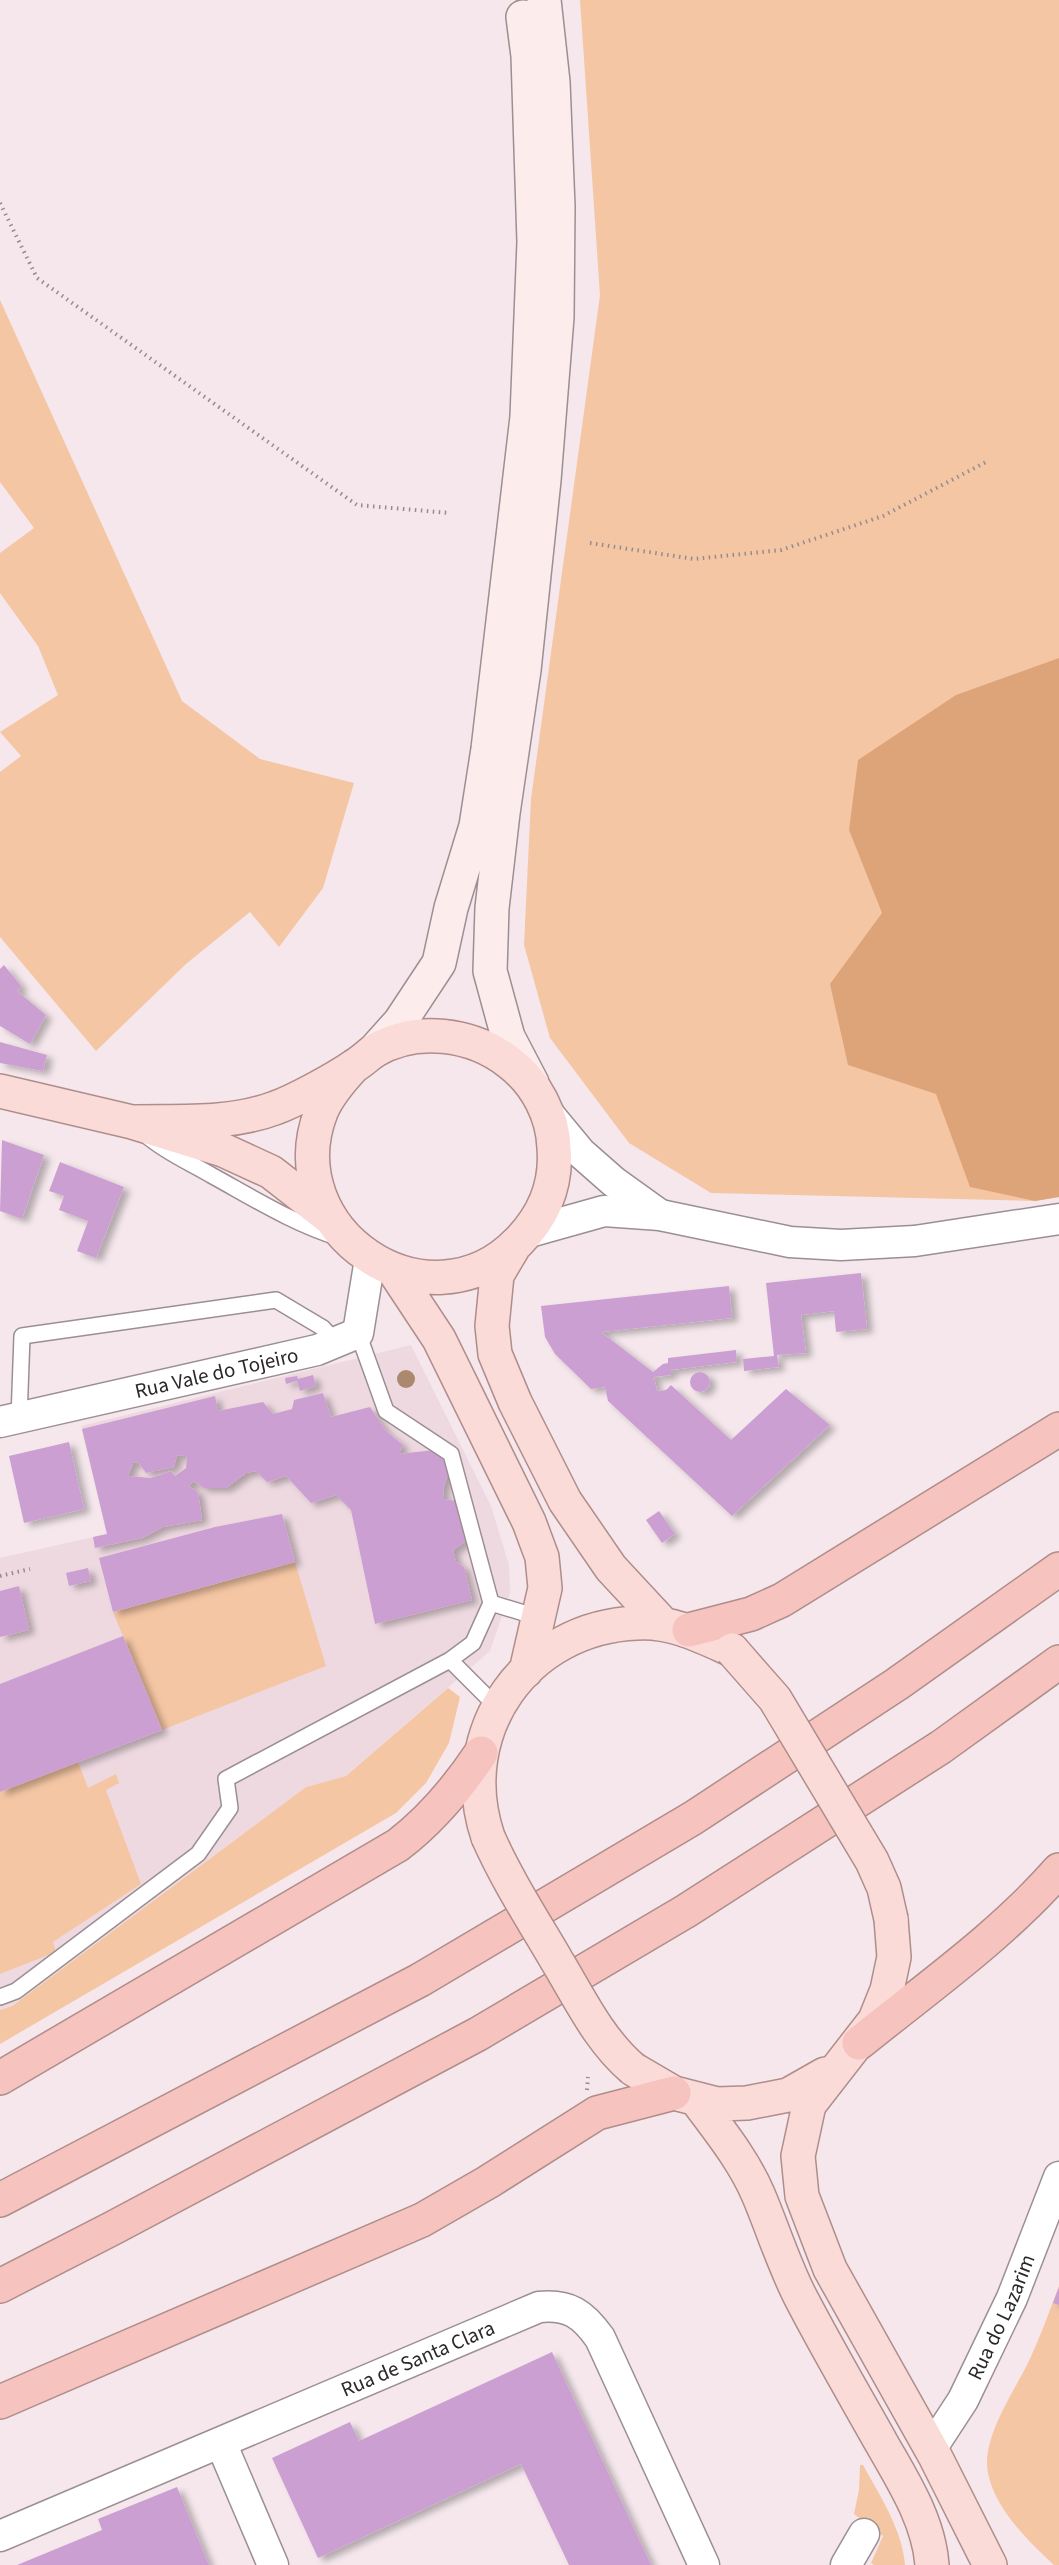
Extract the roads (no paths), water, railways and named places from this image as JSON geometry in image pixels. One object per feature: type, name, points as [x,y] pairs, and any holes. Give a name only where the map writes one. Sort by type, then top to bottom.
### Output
[{"type":"highway","points":[[676,1627],[751,1614],[782,1600],[1059,1429]]},
{"type":"highway","points":[[0,2200],[420,1980],[683,1824],[897,1684],[1059,1569]]},
{"type":"highway","points":[[0,2286],[478,2034],[686,1911],[941,1747],[1059,1662]]},
{"type":"highway","points":[[0,2078],[398,1845],[425,1824],[455,1790],[481,1753]]},
{"type":"highway","points":[[850,2053],[987,1940],[1039,1893],[1059,1870]]},
{"type":"highway","points":[[0,2402],[422,2220],[488,2182],[597,2113],[685,2096]]},
{"type":"main road","points":[[521,0],[528,56],[534,242],[527,417],[488,749],[476,826],[451,908],[439,963],[400,1022],[330,1096],[321,1113],[315,1139],[314,1167],[319,1194],[439,1339],[529,1522],[542,1557],[545,1588],[540,1618],[526,1671]]},
{"type":"main road","points":[[544,0],[554,82],[558,207],[557,317],[544,480],[524,670],[492,908],[490,970],[508,1038],[541,1101],[554,1137],[555,1162],[552,1181],[540,1216],[497,1275],[492,1326],[495,1354],[515,1402],[571,1510],[611,1568],[676,1627]]},
{"type":"main road","points":[[132,1122],[234,1119],[275,1108],[400,1040],[427,1036],[452,1037],[477,1043],[499,1054],[519,1070],[541,1101]]},
{"type":"main road","points":[[0,1091],[132,1122],[223,1150],[271,1172],[361,1247],[422,1277],[450,1277],[477,1270],[502,1257],[521,1240]]},
{"type":"main road","points":[[850,2053],[788,2095],[747,2103],[717,2104],[685,2096],[633,2069],[618,2056],[594,2022],[501,1866],[488,1837],[479,1800],[481,1753],[497,1707],[516,1680],[546,1652],[571,1637],[607,1626],[638,1622],[676,1627],[732,1650],[775,1699],[872,1861],[884,1888],[891,1919],[894,1957],[887,1990],[875,2020],[850,2053],[808,2105],[798,2156],[802,2196],[830,2269],[931,2449],[990,2565]]},
{"type":"main road","points":[[685,2096],[725,2137],[758,2193],[801,2298],[902,2479],[922,2520],[931,2550],[932,2565]]},
{"type":"street","points":[[541,1101],[581,1154],[614,1182],[660,1215]]},
{"type":"street","points":[[521,1240],[604,1211],[660,1215],[780,1240],[841,1245],[915,1240],[1059,1219]]},
{"type":"street","points":[[347,1337],[361,1247]]},
{"type":"street","name":"Rua Vale do Tojeiro","points":[[10,1420],[317,1350],[347,1337]]},
{"type":"street","name":"Rua do Lazarim","points":[[931,2449],[963,2400],[1012,2298],[1059,2177]]},
{"type":"street","name":"Rua de Santa Clara","points":[[0,2536],[539,2307],[558,2305],[574,2312],[589,2323],[600,2338],[704,2565]]},
{"type":"street","points":[[221,2443],[273,2565]]},
{"type":"street","points":[[846,2565],[864,2534]]},
{"type":"lane","points":[[0,1996],[16,1991],[198,1854],[230,1808],[226,1779],[450,1660],[473,1643],[491,1603],[452,1454],[386,1412],[347,1337],[323,1328],[276,1300],[22,1336],[10,1420]]},
{"type":"lane","points":[[491,1603],[540,1618]]},
{"type":"lane","points":[[450,1660],[497,1707]]}]
